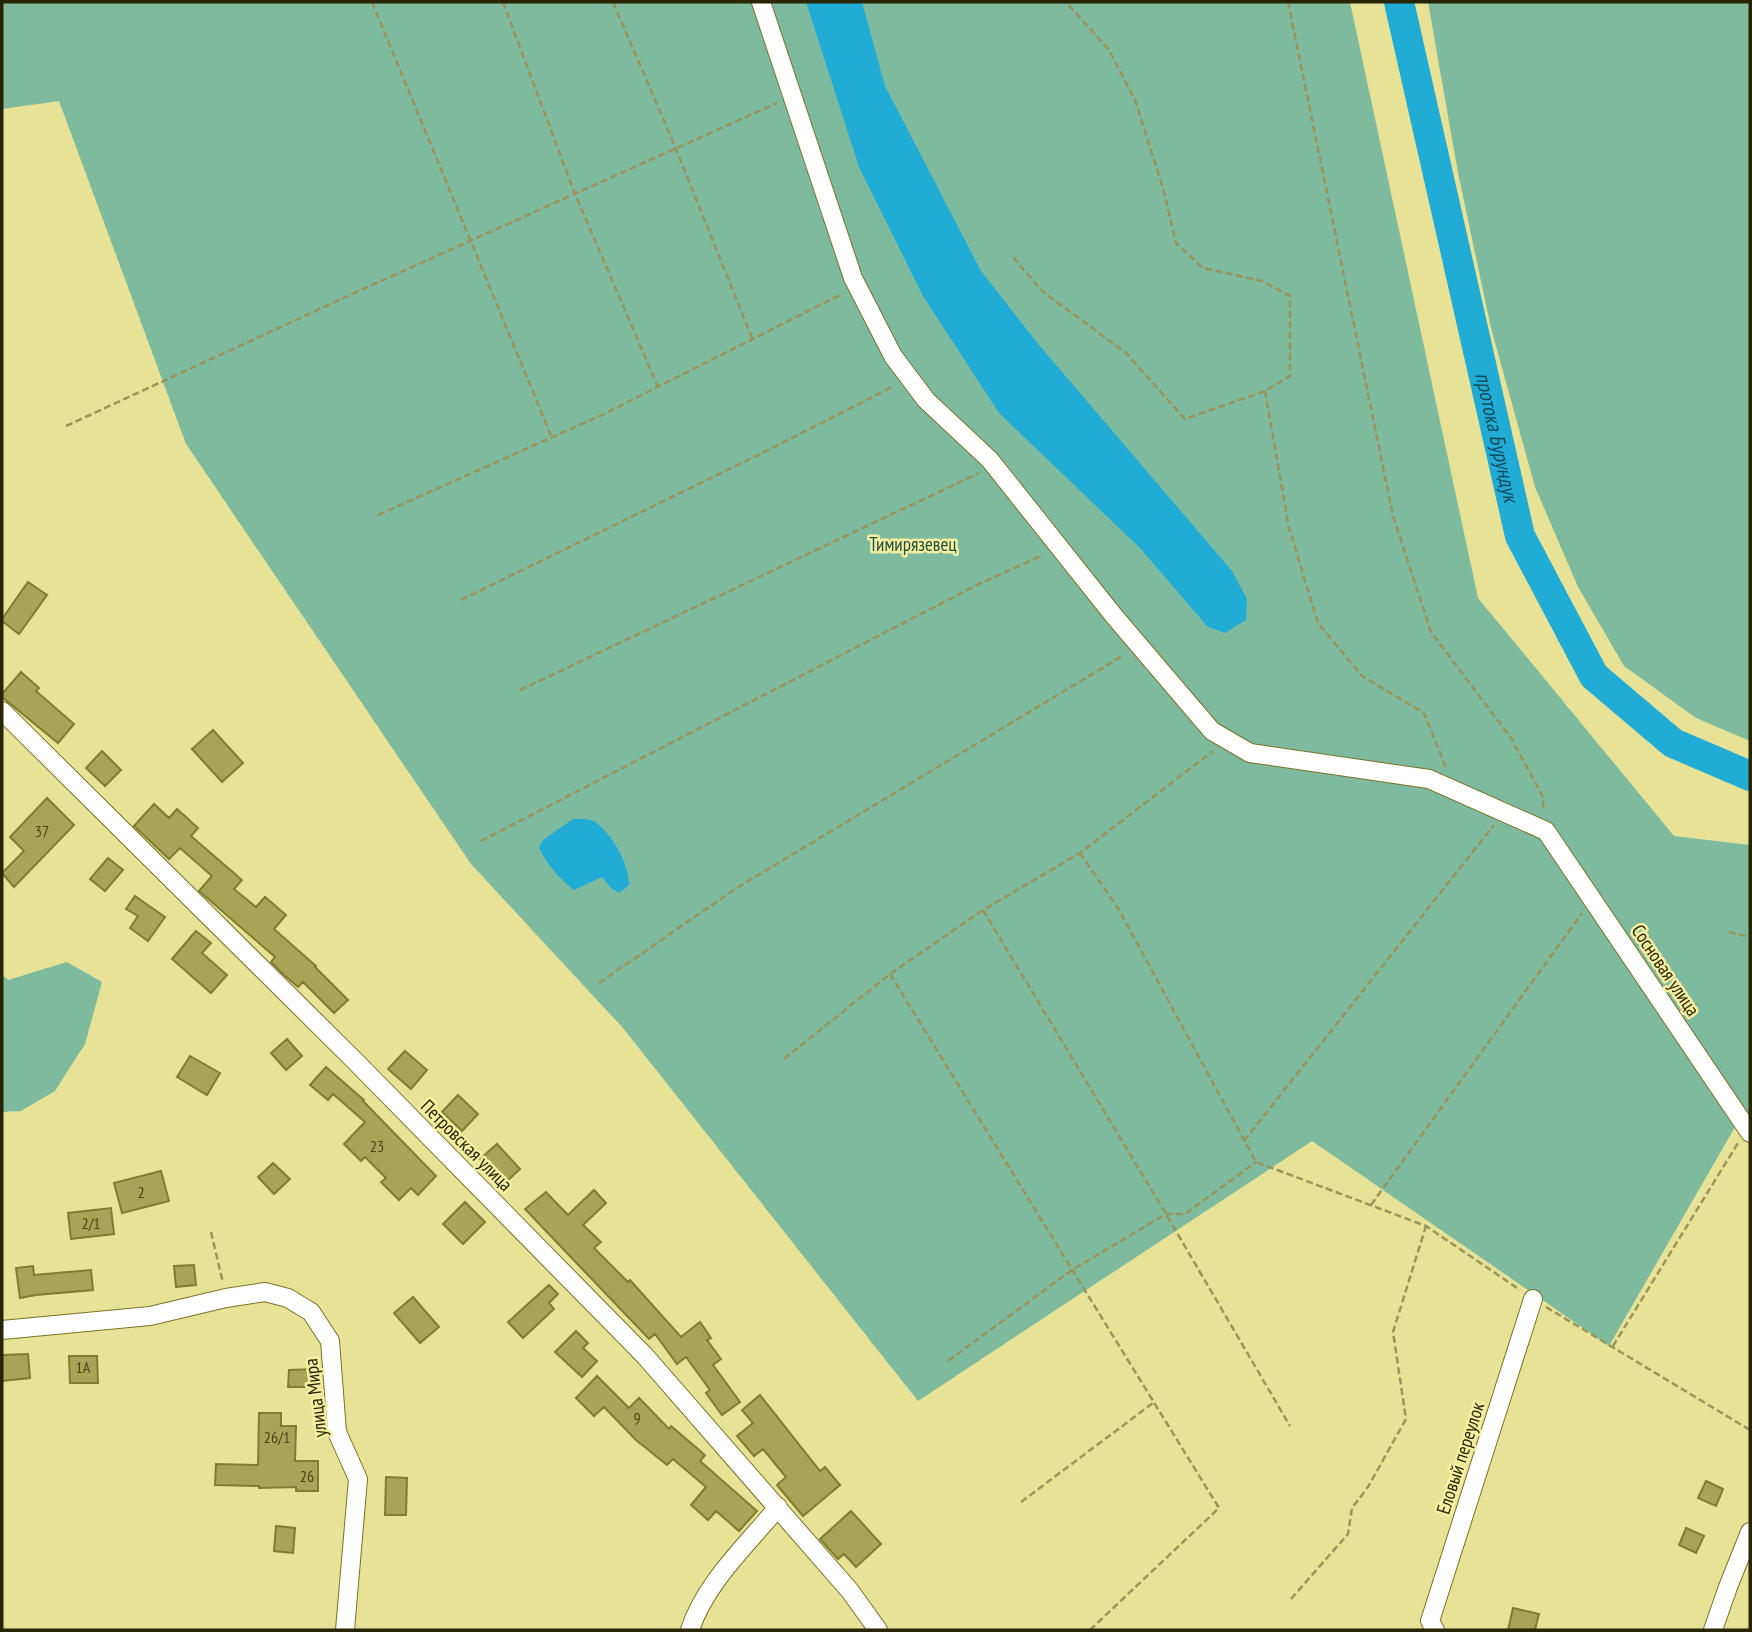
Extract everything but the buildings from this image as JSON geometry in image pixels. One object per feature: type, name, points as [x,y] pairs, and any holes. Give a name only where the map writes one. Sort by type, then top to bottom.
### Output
[{"type":"street","points":[[761,2],[857,286],[893,356],[926,400],[995,466],[1212,731],[1250,753],[1429,779],[1546,831]]},
{"type":"street","name":"Петровская улица","points":[[2,711],[363,1070],[645,1356],[850,1591],[878,1630]]},
{"type":"street","name":"Сосновая улица","points":[[1546,831],[1749,1131]]},
{"type":"street","name":"улица Мира","points":[[2,1330],[150,1316],[265,1292],[288,1298],[311,1312],[330,1341],[337,1432],[358,1479],[345,1630]]},
{"type":"street","name":"Еловый переулок","points":[[1434,1630],[1430,1621],[1533,1299]]},
{"type":"street","points":[[690,1630],[697,1609],[712,1587],[778,1507]]},
{"type":"street","points":[[1713,1630],[1750,1532]]},
{"type":"path","points":[[372,2],[552,438]]},
{"type":"path","points":[[503,2],[576,194],[658,387]]},
{"type":"path","points":[[613,2],[676,149],[752,339]]},
{"type":"path","points":[[1013,257],[1042,291],[1126,353],[1185,419],[1265,391],[1290,376],[1290,296],[1262,281],[1203,268],[1176,243],[1163,188],[1135,100],[1109,50],[1066,2]]},
{"type":"path","points":[[1288,2],[1393,516],[1431,632],[1511,738],[1542,795],[1546,831]]},
{"type":"path","points":[[66,425],[792,96]]},
{"type":"path","points":[[378,515],[552,438],[857,286]]},
{"type":"path","points":[[461,600],[909,378]]},
{"type":"path","points":[[1265,391],[1289,528],[1318,623],[1362,676],[1424,713],[1455,790]]},
{"type":"path","points":[[520,690],[995,466]]},
{"type":"path","points":[[481,841],[979,584],[1060,548]]},
{"type":"path","points":[[599,983],[735,889],[1140,646]]},
{"type":"path","points":[[784,1059],[890,974],[983,909],[1080,853],[1227,740]]},
{"type":"path","points":[[1244,1141],[1505,812]]},
{"type":"path","points":[[1080,853],[1119,910],[1256,1162],[1426,1226],[1533,1299],[1750,1430]]},
{"type":"path","points":[[1371,1205],[1592,900]]},
{"type":"path","points":[[983,909],[1290,1426]]},
{"type":"path","points":[[1729,932],[1750,937]]},
{"type":"path","points":[[890,974],[1219,1508],[1091,1629]]},
{"type":"path","points":[[1613,1346],[1749,1131]]},
{"type":"path","points":[[948,1361],[1072,1270],[1166,1214],[1185,1214],[1256,1162]]},
{"type":"path","points":[[1291,1599],[1348,1534],[1352,1508],[1368,1487],[1406,1419],[1393,1332],[1426,1226]]},
{"type":"path","points":[[211,1232],[226,1298]]},
{"type":"path","points":[[1021,1502],[1154,1403]]},
{"type":"green space","name":"Тимирязевец","points":[[2,2],[1350,2],[1478,598],[1674,836],[1750,845],[1750,1136],[1735,1127],[1609,1346],[1312,1141],[918,1401],[623,1028],[471,864],[186,444],[59,101],[2,109]]},
{"type":"green space","points":[[1428,2],[1750,2],[1750,741],[1696,718],[1624,666],[1578,587],[1535,487],[1491,328],[1458,173]]},
{"type":"green space","points":[[67,962],[102,982],[85,1044],[55,1091],[21,1111],[2,1112],[2,975],[8,980]]},
{"type":"water","points":[[806,2],[862,2],[885,86],[981,271],[1039,345],[1232,571],[1247,599],[1246,620],[1225,633],[1208,627],[1140,548],[999,413],[923,296],[859,167]]},
{"type":"water","points":[[573,819],[595,822],[614,842],[623,859],[629,885],[619,893],[602,877],[574,890],[545,859],[539,847],[543,840]]},
{"type":"waterway","name":"протока Бурундук","points":[[1399,2],[1520,536],[1594,676],[1673,743],[1750,776]]}]
